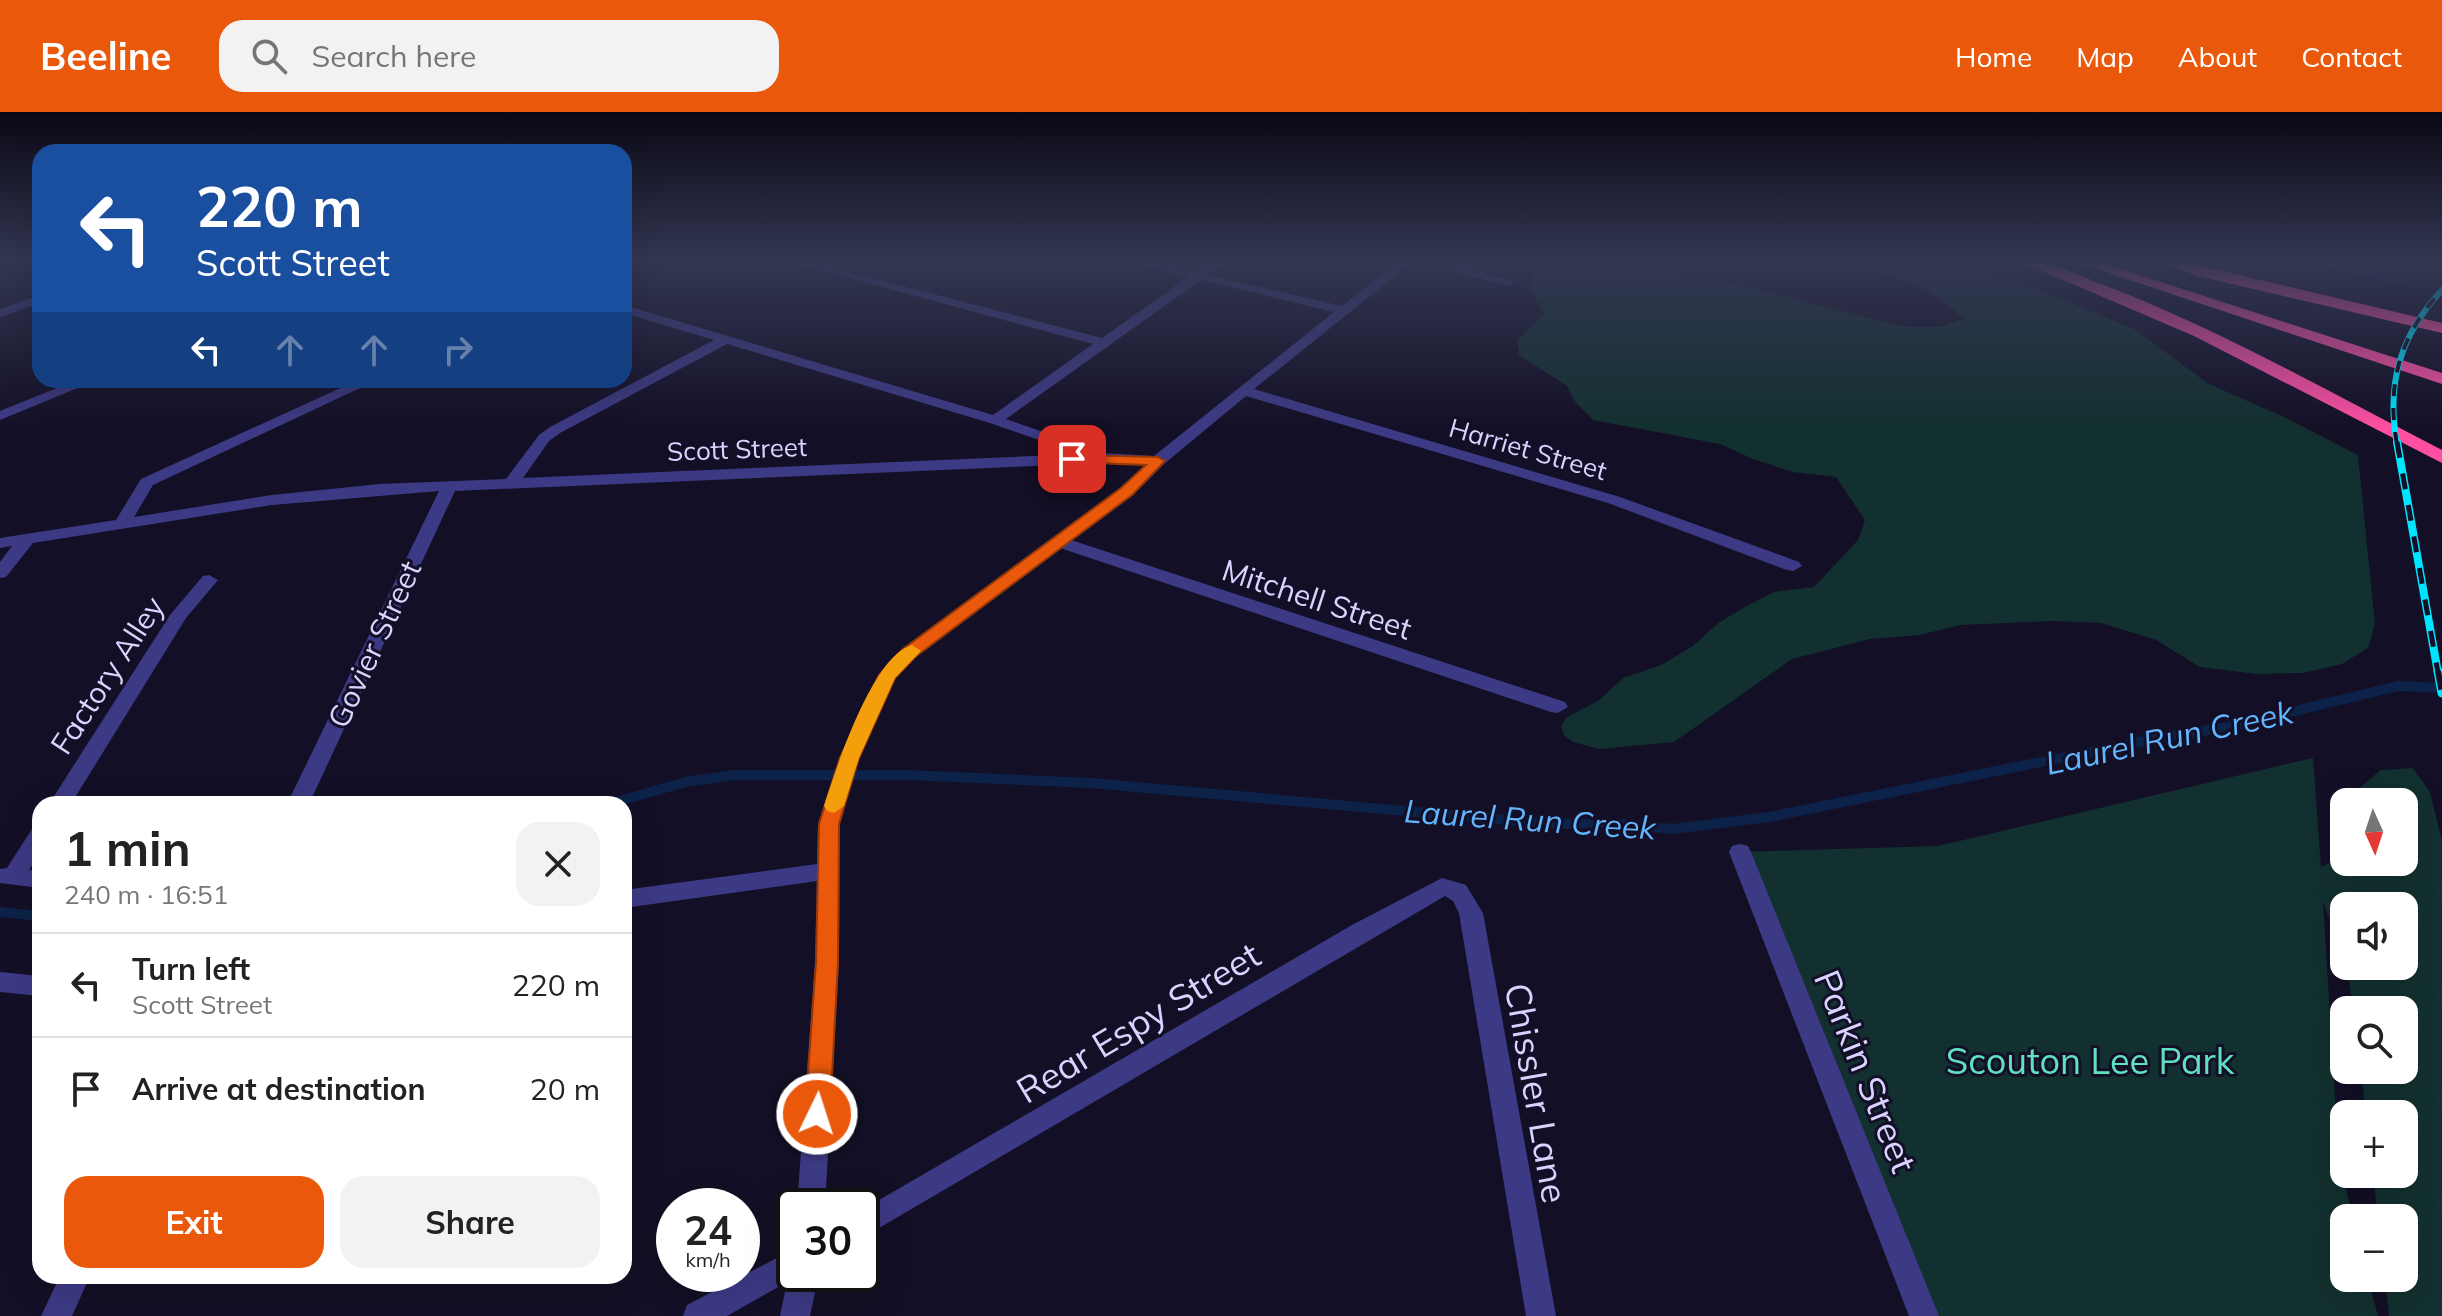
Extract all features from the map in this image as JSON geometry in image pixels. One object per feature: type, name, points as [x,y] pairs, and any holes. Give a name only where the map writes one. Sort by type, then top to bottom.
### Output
[{"type":"highway","points":[[2162,316],[2291,378],[2442,457]]},
{"type":"highway","points":[[2275,316],[2442,363]]},
{"type":"highway","points":[[2279,316],[2442,379]]},
{"type":"highway","points":[[2388,316],[2442,328]]},
{"type":"street","points":[[647,316],[995,420],[1103,458]]},
{"type":"street","points":[[1003,316],[1105,343]]},
{"type":"street","points":[[995,420],[1143,316]]},
{"type":"street","points":[[812,1188],[827,962],[829,824],[849,758],[888,675],[909,653],[1127,492],[1158,461],[1339,316]]},
{"type":"street","points":[[512,482],[526,459],[555,430],[725,340]]},
{"type":"street","points":[[0,416],[70,388]]},
{"type":"street","points":[[122,523],[147,482],[353,388]]},
{"type":"street","name":"Harriet Street","points":[[1245,391],[1614,500],[1793,566]]},
{"type":"street","name":"Scott Street","points":[[0,543],[285,498],[450,485],[1103,458],[1158,461]]},
{"type":"street","name":"Govier Street","points":[[302,796],[450,485]]},
{"type":"street","points":[[0,573],[28,538]]},
{"type":"street","name":"Mitchell Street","points":[[1059,542],[1558,707]]},
{"type":"street","name":"Factory Alley","points":[[65,796],[179,615],[209,580]]},
{"type":"street","points":[[7,876],[32,845]]},
{"type":"street","name":"Parkin Street","points":[[1740,852],[1924,1316]]},
{"type":"street","points":[[632,898],[828,871]]},
{"type":"street","points":[[7,876],[32,878]]},
{"type":"street","name":"Rear Espy Street","points":[[880,1214],[1360,932],[1442,887],[1453,888]]},
{"type":"street","name":"Chissler Lane","points":[[1453,888],[1464,895],[1471,913],[1541,1316]]},
{"type":"street","points":[[0,982],[32,985]]},
{"type":"street","points":[[698,1316],[776,1273]]},
{"type":"street","points":[[56,1316],[71,1284]]},
{"type":"street","points":[[795,1316],[800,1292]]},
{"type":"green space","points":[[1542,316],[1865,316],[1908,327],[1941,327],[1963,319],[1960,316],[2103,316],[2136,330],[2207,383],[2284,417],[2358,455],[2375,624],[2368,648],[2342,664],[2303,673],[2256,674],[2200,667],[2156,640],[2101,623],[2052,621],[1961,625],[1919,635],[1870,639],[1792,659],[1674,742],[1599,749],[1573,742],[1564,735],[1561,726],[1567,717],[1598,701],[1623,678],[1661,665],[1693,646],[1718,623],[1774,592],[1814,587],[1858,540],[1865,520],[1836,477],[1793,472],[1720,444],[1593,420],[1576,403],[1567,386],[1519,355],[1517,340]]},
{"type":"green space","name":"Scouton Lee Park","points":[[2313,758],[2321,867],[2330,863],[2330,876],[2418,876],[2418,788],[2359,788],[2381,770],[2413,768],[2430,792],[2442,841],[2442,1316],[2389,1316],[2386,1292],[2418,1292],[2418,1204],[2376,1204],[2375,1188],[2418,1188],[2418,1100],[2364,1100],[2363,1084],[2418,1084],[2418,996],[2351,996],[2349,980],[2418,980],[2418,892],[2330,892],[2330,921],[2323,901],[2330,1015],[2330,1084],[2334,1084],[2335,1100],[2330,1100],[2330,1188],[2346,1188],[2350,1204],[2330,1204],[2330,1292],[2372,1292],[2378,1316],[1934,1316],[1740,852],[1938,846]]},
{"type":"waterway","name":"Laurel Run Creek","points":[[632,797],[686,782],[733,775],[906,775],[1091,783],[1551,824],[1611,823],[1673,829],[1769,817],[2174,735],[2229,727],[2398,686],[2442,688]]},
{"type":"waterway","name":"Laurel Run Creek","points":[[0,912],[32,915]]},
{"type":"railway","points":[[2397,444],[2393,401],[2395,381],[2406,343],[2422,316]]},
{"type":"railway","points":[[2397,442],[2438,673]]},
{"type":"railway","points":[[2438,671],[2442,693]]},
{"type":"slow traffic","points":[[834,806],[849,758],[875,699],[888,675],[912,651]]},
{"type":"route","points":[[817,1114],[827,962],[829,824],[849,758],[888,675],[909,653],[1127,492],[1158,461],[1072,459]]}]
